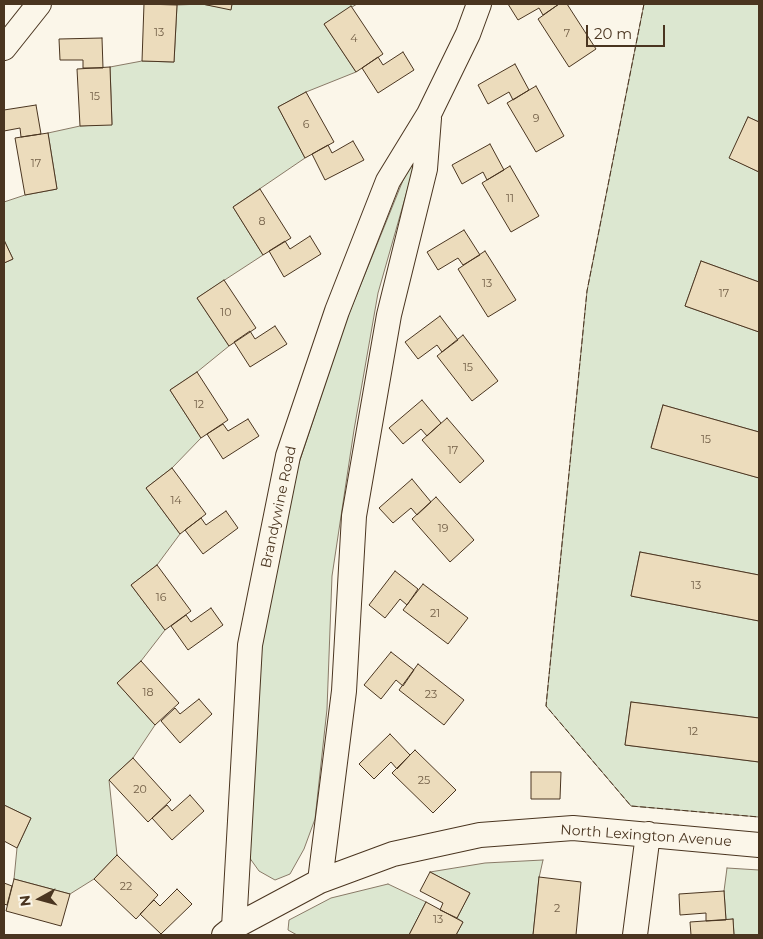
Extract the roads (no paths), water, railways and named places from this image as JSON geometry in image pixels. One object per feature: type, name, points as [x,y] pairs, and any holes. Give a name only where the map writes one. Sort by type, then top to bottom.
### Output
[{"type":"street","points":[[4,48],[39,4]]},
{"type":"street","name":"Brandywine Road","points":[[229,931],[250,645],[288,456],[336,312],[388,181],[429,114],[468,34],[478,4]]},
{"type":"street","name":"Brandywine Road","points":[[320,881],[344,691],[354,516],[389,315],[425,169],[429,114]]},
{"type":"street","name":"North Lexington Avenue","points":[[229,931],[320,881],[393,854],[480,835],[573,828],[759,845]]},
{"type":"street","points":[[635,935],[648,834]]}]
